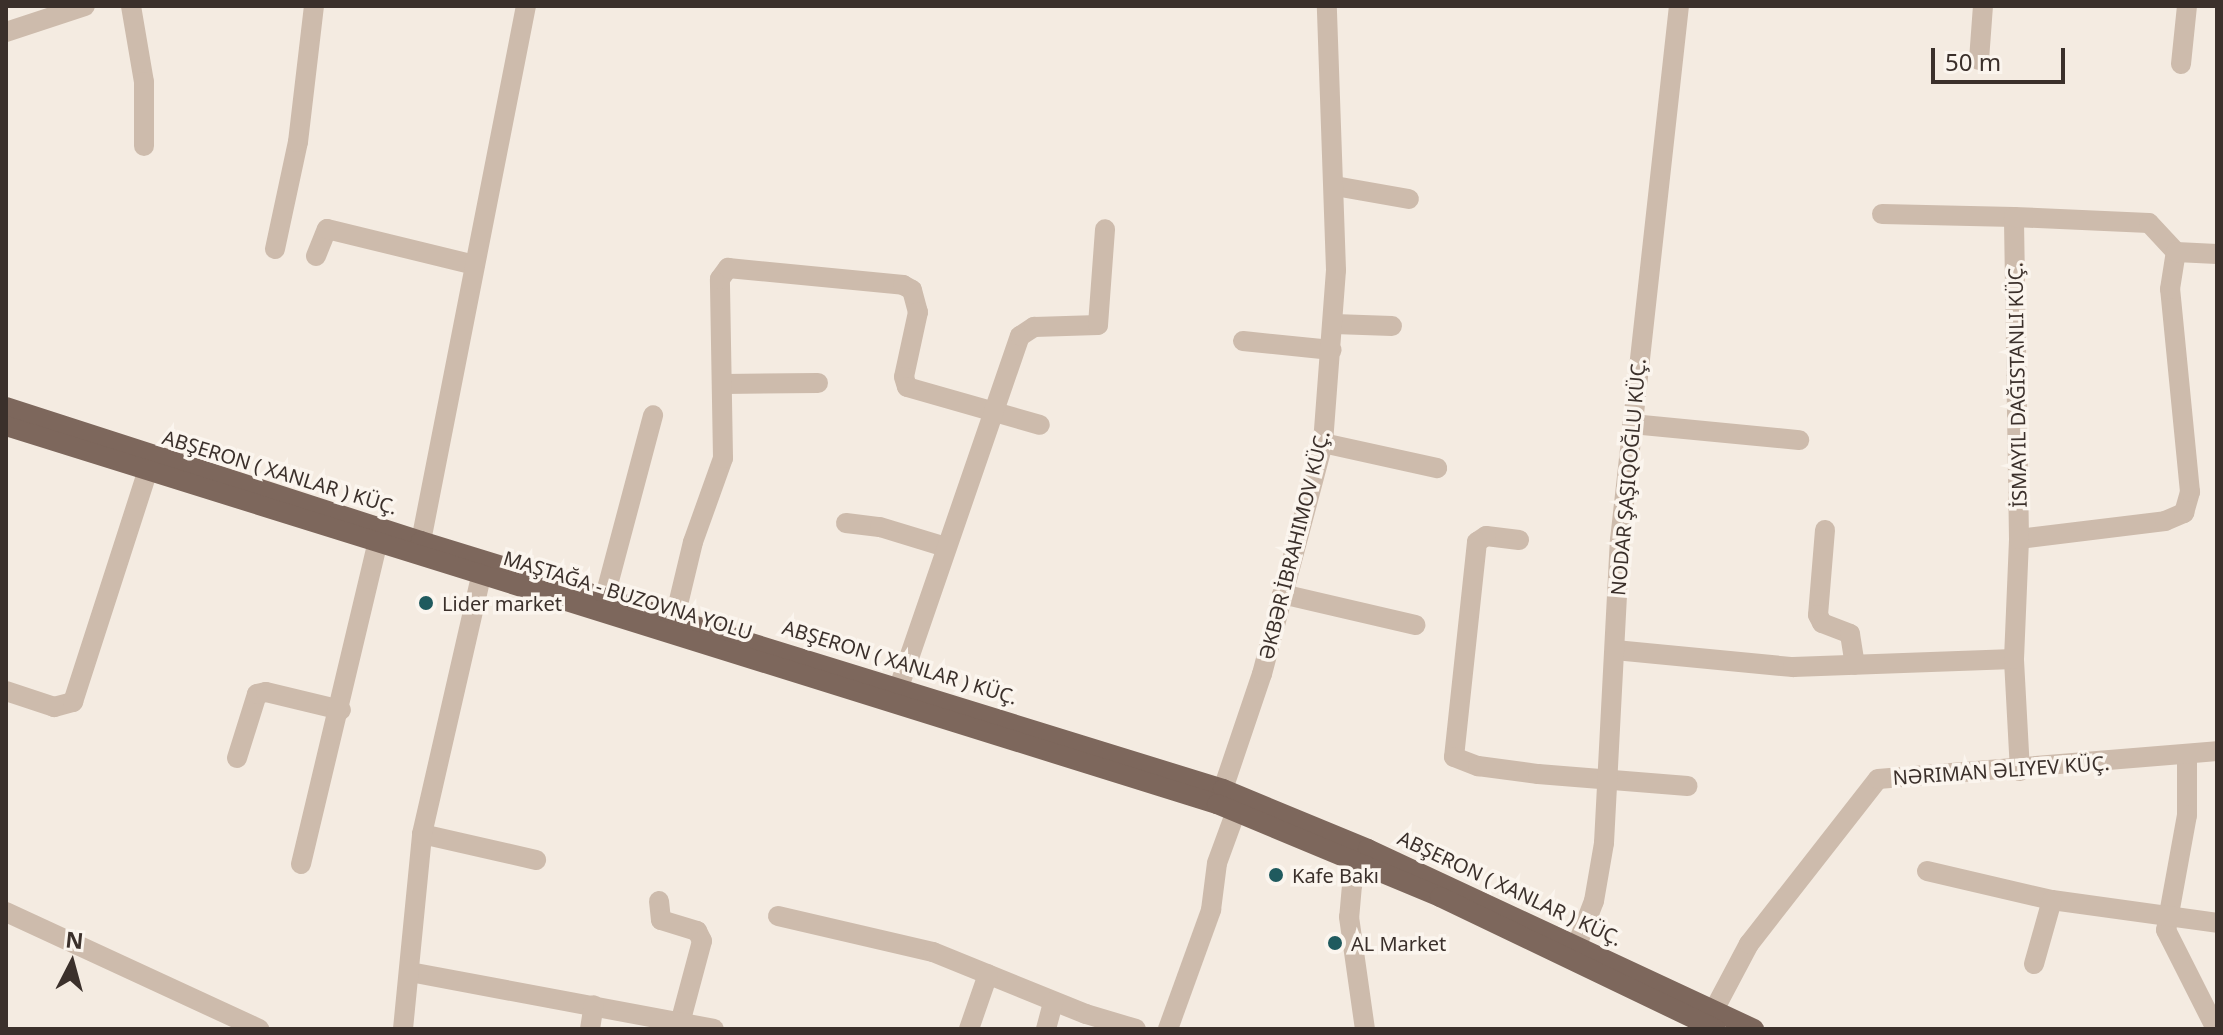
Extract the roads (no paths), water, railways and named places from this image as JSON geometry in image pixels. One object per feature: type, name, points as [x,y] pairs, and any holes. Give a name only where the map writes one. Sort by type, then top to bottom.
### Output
[{"type":"main road","name":"ABŞERON ( XANLAR ) KÜÇ.","points":[[6,407],[421,541],[675,617],[1223,789],[1364,856],[1577,945],[1715,1019],[1754,1029]]},
{"type":"main road","name":"MAŞTAĞA - BUZOVNA YOLU","points":[[6,426],[147,473],[1236,811],[1364,856],[1715,1019]]},
{"type":"street","points":[[6,32],[85,6]]},
{"type":"street","points":[[131,6],[144,82],[144,146]]},
{"type":"street","points":[[275,249],[298,142],[314,6]]},
{"type":"street","points":[[421,541],[526,6]]},
{"type":"street","name":"ƏKBƏR İBRAHIMOV KÜÇ.","points":[[1223,789],[1282,594],[1323,443],[1334,324],[1335,186],[1327,6]]},
{"type":"street","points":[[1577,945],[1601,868],[1632,424],[1679,6]]},
{"type":"street","points":[[1979,60],[1983,6]]},
{"type":"street","points":[[2181,64],[2187,6]]},
{"type":"street","points":[[1335,186],[1409,199]]},
{"type":"street","points":[[1882,214],[2149,223],[2176,252],[2217,254]]},
{"type":"street","points":[[2014,217],[2019,539],[2014,659],[2020,771]]},
{"type":"street","points":[[316,256],[327,229],[475,265]]},
{"type":"street","points":[[899,687],[993,412],[1027,329],[1098,325],[1105,229]]},
{"type":"street","points":[[2019,539],[2165,521],[2184,513],[2190,492],[2170,289],[2176,252]]},
{"type":"street","points":[[675,617],[693,542],[721,473],[724,384],[720,279],[728,268],[888,283],[912,290],[917,301],[907,387],[1040,425]]},
{"type":"street","points":[[1334,324],[1392,326]]},
{"type":"street","points":[[1243,341],[1332,350]]},
{"type":"street","points":[[724,384],[818,383]]},
{"type":"street","points":[[605,596],[653,415]]},
{"type":"street","points":[[1632,424],[1799,440]]},
{"type":"street","points":[[1323,443],[1437,468]]},
{"type":"street","points":[[6,691],[54,707],[73,702],[147,473]]},
{"type":"street","points":[[846,523],[880,527],[946,547]]},
{"type":"street","points":[[1825,530],[1818,615],[1822,623],[1850,634],[1855,665]]},
{"type":"street","points":[[1519,540],[1486,536],[1477,542],[1454,757],[1478,766],[1688,786]]},
{"type":"street","points":[[301,864],[341,710],[377,544]]},
{"type":"street","points":[[403,1029],[422,834],[481,576]]},
{"type":"street","points":[[1282,594],[1415,625]]},
{"type":"street","points":[[1615,650],[1793,667],[2014,659]]},
{"type":"street","points":[[237,758],[257,694],[266,692],[341,710]]},
{"type":"street","name":"NƏRIMAN ƏLIYEV KÜÇ.","points":[[1715,1019],[1749,944],[1869,785],[1890,776],[2020,771],[2217,751]]},
{"type":"street","points":[[2187,755],[2187,815],[2166,918],[2168,940],[2216,1029]]},
{"type":"street","points":[[1168,1029],[1211,910],[1217,863],[1236,811]]},
{"type":"street","points":[[422,834],[536,860]]},
{"type":"street","points":[[1364,856],[1352,885],[1349,917],[1365,1029]]},
{"type":"street","points":[[1927,871],[2052,900],[2217,923]]},
{"type":"street","points":[[2034,964],[2052,900]]},
{"type":"street","points":[[659,901],[661,920],[697,931],[702,941],[680,1023]]},
{"type":"street","points":[[6,912],[259,1029]]},
{"type":"street","points":[[778,916],[933,952],[1053,1002],[1135,1029]]},
{"type":"street","points":[[410,972],[714,1029]]},
{"type":"street","points":[[969,1029],[988,974]]},
{"type":"street","points":[[1046,1029],[1053,1002]]},
{"type":"street","points":[[590,1029],[594,1005]]},
{"type":"place","name":"Lider market","points":[[426,603]]},
{"type":"place","name":"Kafe Bakı","points":[[1276,875]]},
{"type":"place","name":"AL Market","points":[[1335,943]]}]
